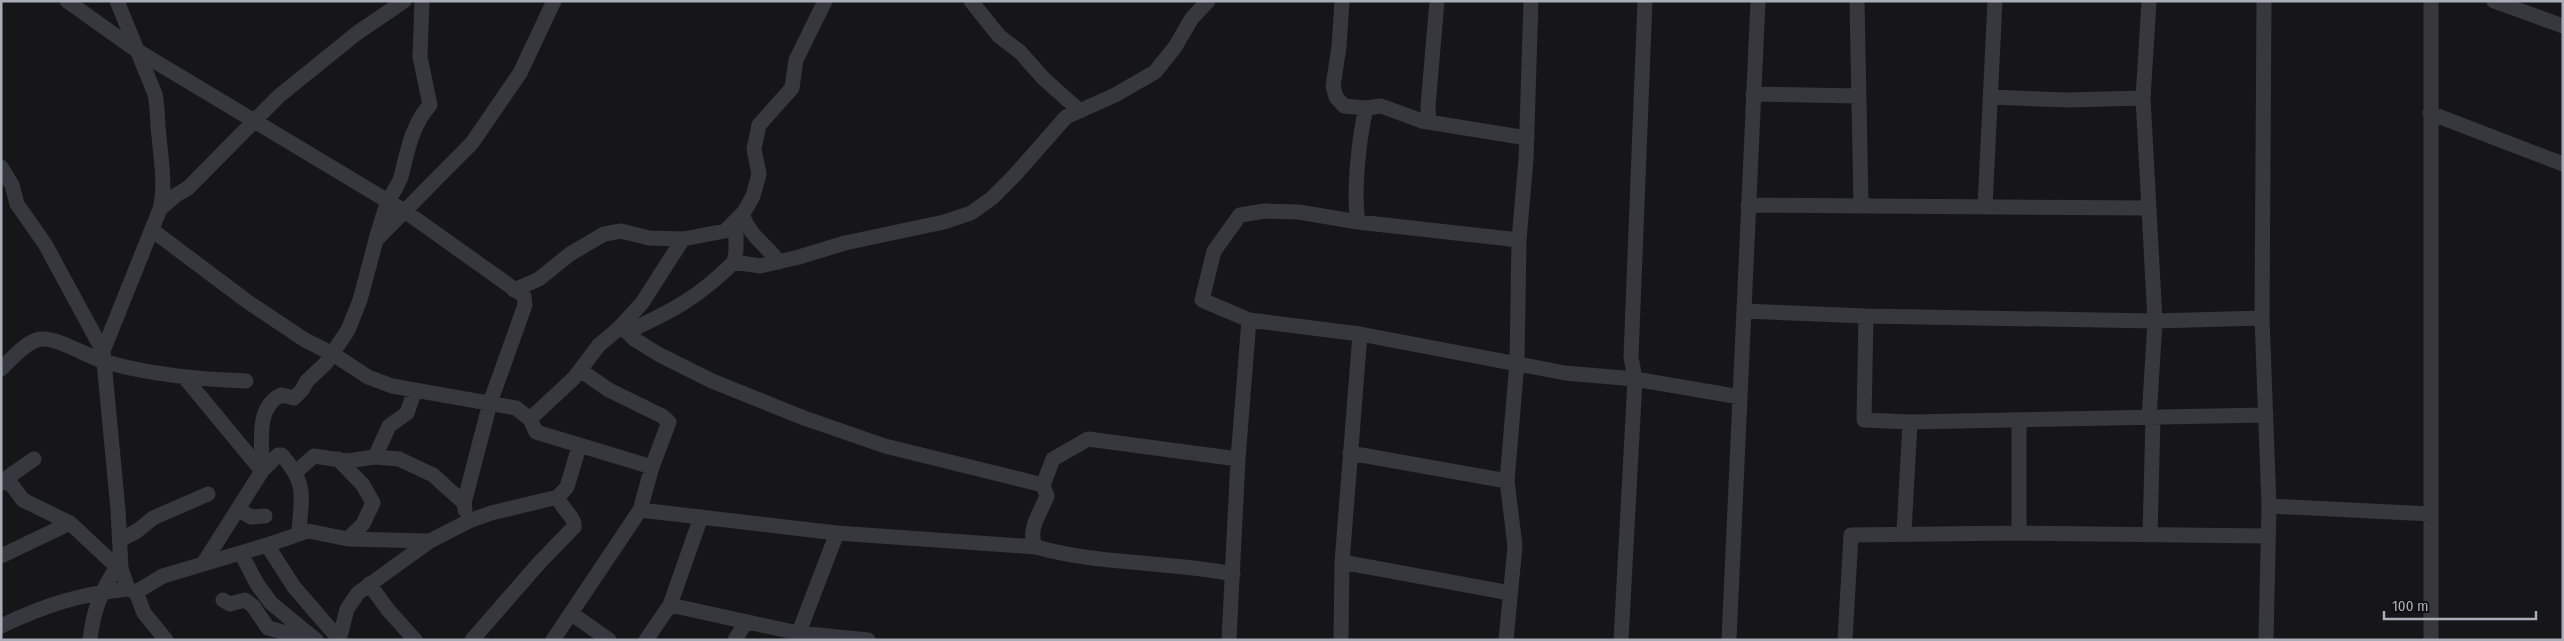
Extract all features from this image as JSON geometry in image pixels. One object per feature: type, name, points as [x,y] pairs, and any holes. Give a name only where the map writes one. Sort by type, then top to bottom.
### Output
[{"type":"street","points":[[67,1],[136,50],[406,212],[524,296],[525,305],[490,403],[464,503],[469,521]]},
{"type":"street","points":[[104,357],[160,210],[164,192],[158,131],[159,110],[117,1]]},
{"type":"street","points":[[160,210],[176,195],[188,188],[254,120],[305,74],[358,33],[404,1]]},
{"type":"street","points":[[262,471],[263,445],[260,431],[266,406],[281,395],[294,398],[333,354],[348,330],[360,300],[388,202],[400,179],[403,163],[413,135],[424,111],[430,105],[420,57],[422,1]]},
{"type":"street","points":[[376,240],[406,212],[436,177],[472,143],[520,72],[532,44],[550,14],[554,1]]},
{"type":"street","points":[[514,290],[539,279],[570,254],[604,234],[621,231],[649,238],[683,239],[725,231],[739,218],[753,196],[759,174],[754,149],[759,125],[792,88],[796,60],[825,1]]},
{"type":"street","points":[[970,1],[999,36],[1020,52],[1044,79],[1080,111]]},
{"type":"street","points":[[734,262],[760,266],[845,243],[944,222],[971,213],[992,198],[1014,176],[1066,117],[1130,87],[1155,72],[1175,47],[1192,18],[1208,1]]},
{"type":"street","points":[[1342,1],[1339,47],[1333,73],[1334,92],[1344,106],[1366,108],[1381,106],[1429,122],[1527,138]]},
{"type":"street","points":[[1429,122],[1428,106],[1437,1]]},
{"type":"street","points":[[1506,640],[1515,546],[1507,481],[1517,362],[1519,240],[1527,138],[1531,1]]},
{"type":"street","points":[[1620,640],[1635,379],[1631,357],[1645,1]]},
{"type":"street","points":[[1729,640],[1758,1]]},
{"type":"street","points":[[1857,1],[1861,205]]},
{"type":"street","points":[[1985,206],[1995,1]]},
{"type":"street","points":[[2149,1],[2144,98],[2155,321],[2151,418],[2150,535]]},
{"type":"street","points":[[2264,1],[2262,318],[2269,506],[2266,640]]},
{"type":"street","points":[[2432,1],[2430,113],[2432,640]]},
{"type":"street","points":[[2494,1],[2563,26]]},
{"type":"street","points":[[1753,94],[1859,96]]},
{"type":"street","points":[[1990,96],[2066,100],[2144,98]]},
{"type":"street","points":[[1358,222],[1356,197],[1361,130],[1366,108]]},
{"type":"street","points":[[2430,113],[2563,164]]},
{"type":"street","points":[[1,167],[12,185],[17,204],[45,244],[104,357],[120,540],[119,568],[101,591],[95,608],[90,640]]},
{"type":"street","points":[[1748,205],[2148,208]]},
{"type":"street","points":[[1519,240],[1358,222],[1299,212],[1265,211],[1240,215],[1214,251],[1202,300],[1249,320],[1360,334],[1517,362],[1565,373],[1635,379],[1740,397]]},
{"type":"street","points":[[739,218],[759,243],[770,250],[779,262]]},
{"type":"street","points":[[530,419],[580,370],[599,345],[624,329],[691,300],[712,284],[734,262],[739,218]]},
{"type":"street","points":[[152,230],[248,302],[305,340],[333,354],[368,377],[392,386],[516,408],[530,419],[536,432],[579,447],[652,467]]},
{"type":"street","points":[[624,329],[683,239]]},
{"type":"street","points":[[1744,312],[2155,321],[2262,318]]},
{"type":"street","points":[[1866,316],[1864,420],[2019,422],[2266,415]]},
{"type":"street","points":[[1229,640],[1238,459],[1249,320]]},
{"type":"street","points":[[624,329],[658,354],[712,381],[804,418],[885,446],[1043,485]]},
{"type":"street","points":[[1341,640],[1342,562],[1360,334]]},
{"type":"street","points":[[1,369],[30,343],[40,339],[185,378],[246,381]]},
{"type":"street","points":[[553,640],[640,510],[652,467],[668,426],[667,420],[609,390],[580,370]]},
{"type":"street","points":[[185,378],[262,471]]},
{"type":"street","points":[[375,457],[390,426],[407,413],[415,390]]},
{"type":"street","points":[[1904,532],[1910,422]]},
{"type":"street","points":[[2019,422],[2019,533]]},
{"type":"street","points":[[1036,547],[1031,540],[1032,531],[1047,496],[1043,485],[1053,459],[1088,439],[1238,459]]},
{"type":"street","points":[[339,639],[347,609],[358,593],[430,541],[469,521],[491,513],[558,497],[566,487],[579,447]]},
{"type":"street","points":[[1350,453],[1507,481]]},
{"type":"street","points":[[203,564],[262,471],[280,454],[296,472],[301,491],[299,533]]},
{"type":"street","points":[[296,472],[314,456],[347,461],[375,457],[399,459],[420,467],[433,475],[464,503]]},
{"type":"street","points":[[1,482],[34,459]]},
{"type":"street","points":[[338,459],[363,485],[373,503],[363,524],[348,539]]},
{"type":"street","points":[[1,482],[11,484],[23,500],[70,523],[119,568],[144,613],[161,634],[145,640]]},
{"type":"street","points":[[120,540],[137,531],[153,518],[208,494]]},
{"type":"street","points":[[472,640],[540,562],[574,527],[574,519],[561,506],[558,497]]},
{"type":"street","points":[[2269,506],[2431,514]]},
{"type":"street","points":[[238,509],[250,517],[265,516]]},
{"type":"street","points":[[640,510],[837,533],[1036,547],[1072,556],[1202,568],[1233,574]]},
{"type":"street","points":[[646,640],[670,605],[701,517]]},
{"type":"street","points":[[1,556],[70,523]]},
{"type":"street","points":[[1,626],[67,599],[101,591],[132,590],[163,576],[267,546],[308,531],[348,539],[430,541]]},
{"type":"street","points":[[1845,640],[1851,535],[1904,532],[2267,536]]},
{"type":"street","points":[[797,637],[837,533]]},
{"type":"street","points":[[267,546],[294,587],[339,639]]},
{"type":"street","points":[[241,553],[257,584],[271,603],[315,640]]},
{"type":"street","points":[[1342,562],[1510,593]]},
{"type":"street","points":[[369,584],[415,640]]},
{"type":"street","points":[[223,600],[230,604],[245,600],[253,606],[268,628],[315,640]]},
{"type":"street","points":[[670,605],[746,622],[797,637],[868,640]]},
{"type":"street","points":[[572,614],[609,640]]},
{"type":"street","points":[[735,640],[746,622]]}]
